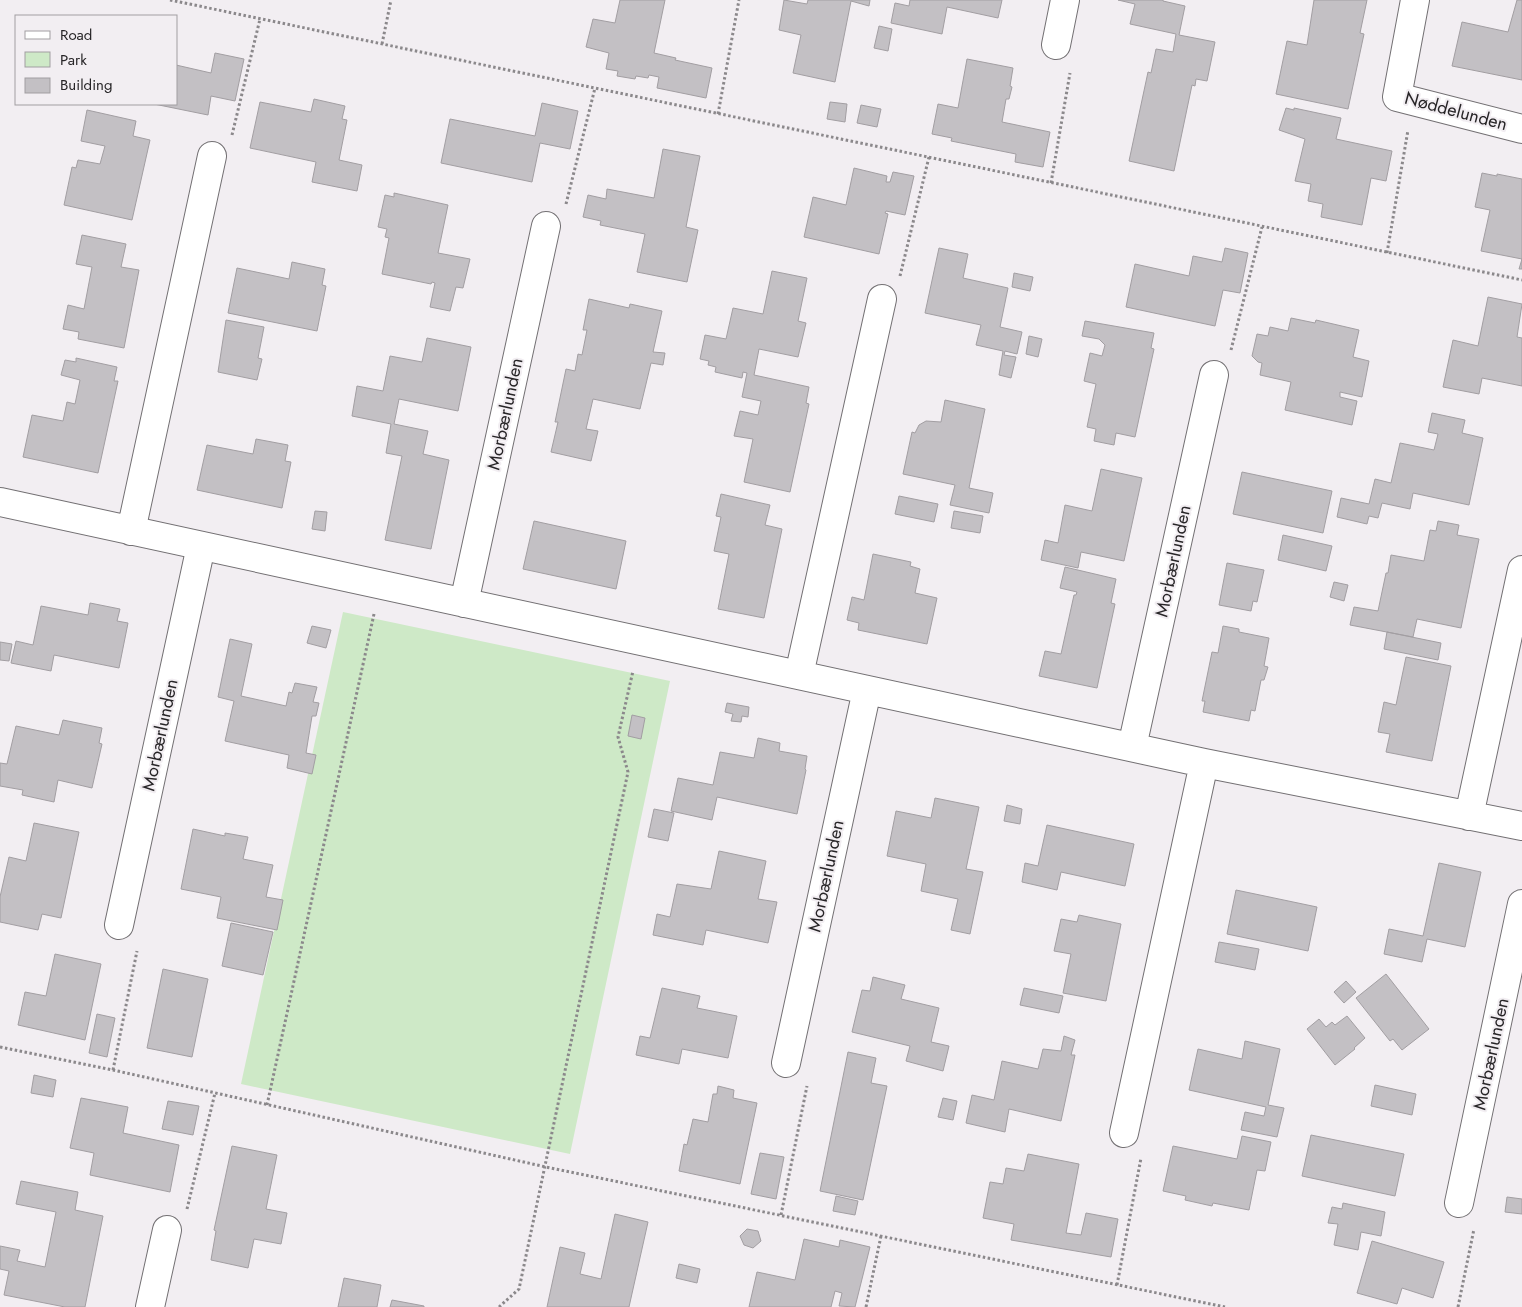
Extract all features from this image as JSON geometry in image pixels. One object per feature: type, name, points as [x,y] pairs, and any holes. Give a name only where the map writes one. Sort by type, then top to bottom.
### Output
[{"type":"street","points":[[1056,45],[1065,0]]},
{"type":"street","name":"Nøddelunden","points":[[1415,0],[1397,98],[1522,129]]},
{"type":"street","points":[[131,531],[212,156]]},
{"type":"street","name":"Morbærlunden","points":[[464,603],[546,226]]},
{"type":"street","points":[[799,675],[882,299]]},
{"type":"street","name":"Morbærlunden","points":[[1132,747],[1214,374]]},
{"type":"street","points":[[0,502],[1132,747],[1522,826]]},
{"type":"street","name":"Morbærlunden","points":[[119,925],[202,546]]},
{"type":"street","points":[[1469,816],[1522,570]]},
{"type":"street","name":"Morbærlunden","points":[[786,1063],[867,690]]},
{"type":"street","points":[[1124,1133],[1204,762]]},
{"type":"street","name":"Morbærlunden","points":[[1459,1203],[1522,904]]},
{"type":"street","points":[[150,1307],[167,1230]]},
{"type":"path","points":[[170,0],[1522,280]]},
{"type":"path","points":[[382,44],[391,0]]},
{"type":"path","points":[[718,114],[739,0]]},
{"type":"path","points":[[212,156],[230,143],[260,19]]},
{"type":"path","points":[[1051,183],[1072,56],[1056,45]]},
{"type":"path","points":[[546,226],[565,210],[595,88]]},
{"type":"path","points":[[1387,253],[1410,118],[1397,98]]},
{"type":"path","points":[[882,299],[899,282],[929,158]]},
{"type":"path","points":[[1214,374],[1230,352],[1262,227]]},
{"type":"path","points":[[267,1104],[380,584]]},
{"type":"path","points":[[499,1307],[519,1289],[546,1167],[628,772],[618,737],[640,641]]},
{"type":"path","points":[[113,1070],[138,948],[119,925]]},
{"type":"path","points":[[0,1047],[113,1070],[546,1167],[1225,1307]]},
{"type":"path","points":[[781,1215],[807,1086],[786,1063]]},
{"type":"path","points":[[167,1230],[185,1218],[215,1093]]},
{"type":"path","points":[[1117,1285],[1142,1153],[1124,1133]]},
{"type":"path","points":[[1458,1307],[1475,1224],[1459,1203]]},
{"type":"path","points":[[866,1307],[881,1236]]},
{"type":"green space","points":[[343,612],[670,681],[570,1154],[241,1084]]},
{"type":"building","points":[[620,0],[665,0],[654,53],[676,58],[675,60],[712,68],[706,98],[657,88],[659,77],[649,75],[648,78],[636,76],[635,79],[617,76],[618,71],[606,69],[609,53],[586,47],[593,19],[615,23]]},
{"type":"building","points":[[784,0],[807,4],[808,0],[870,0],[869,6],[851,1],[835,82],[793,73],[801,35],[779,30]]},
{"type":"building","points":[[910,0],[1002,0],[998,18],[947,7],[942,34],[891,23],[895,3],[909,6]]},
{"type":"building","points":[[1118,0],[1163,0],[1185,6],[1179,35],[1215,42],[1207,81],[1196,79],[1195,86],[1192,85],[1174,171],[1129,161],[1148,72],[1151,73],[1156,49],[1173,52],[1176,34],[1130,24],[1135,4]]},
{"type":"building","points":[[1314,0],[1367,0],[1360,33],[1364,34],[1348,109],[1276,94],[1287,41],[1307,45]]},
{"type":"building","points":[[1517,0],[1522,0],[1522,80],[1452,66],[1462,22],[1508,32]]},
{"type":"building","points":[[879,26],[892,29],[888,51],[874,48]]},
{"type":"building","points":[[215,53],[244,59],[235,101],[211,96],[208,115],[159,105],[178,105],[178,65],[211,73]]},
{"type":"building","points":[[967,59],[1013,68],[1010,86],[1012,87],[1009,99],[1006,99],[1002,122],[1050,132],[1043,167],[1015,162],[1016,154],[951,141],[952,138],[932,134],[938,104],[958,108]]},
{"type":"building","points":[[314,99],[345,106],[342,119],[347,120],[339,160],[362,165],[357,191],[312,182],[316,162],[250,148],[260,102],[311,112]]},
{"type":"building","points":[[830,102],[847,104],[845,122],[827,119]]},
{"type":"building","points":[[542,103],[578,111],[570,149],[540,143],[532,182],[441,163],[450,119],[535,136]]},
{"type":"building","points":[[861,105],[881,109],[877,127],[857,123]]},
{"type":"building","points":[[1286,108],[1341,118],[1336,139],[1392,151],[1386,181],[1371,178],[1362,225],[1321,217],[1323,204],[1308,201],[1311,184],[1295,181],[1305,139],[1279,130]]},
{"type":"building","points":[[87,110],[136,121],[133,136],[150,140],[132,220],[64,205],[72,167],[76,168],[78,160],[100,164],[105,146],[81,141]]},
{"type":"building","points":[[663,149],[700,156],[686,227],[698,230],[687,282],[637,272],[645,234],[600,225],[601,221],[583,217],[588,195],[606,199],[607,189],[654,198]]},
{"type":"building","points":[[854,168],[887,176],[886,182],[890,182],[893,172],[914,176],[905,215],[886,211],[885,213],[888,214],[879,254],[804,237],[813,197],[846,205]]},
{"type":"building","points":[[1482,173],[1522,179],[1522,259],[1481,251],[1490,210],[1475,207]]},
{"type":"building","points":[[394,193],[448,205],[438,253],[470,259],[463,288],[456,287],[450,311],[430,307],[435,283],[432,282],[431,284],[382,274],[389,238],[385,237],[387,229],[378,227],[385,195],[394,197]]},
{"type":"building","points":[[82,235],[126,244],[121,267],[139,270],[124,348],[78,339],[79,332],[63,329],[68,305],[84,309],[92,267],[76,264]]},
{"type":"building","points":[[939,248],[968,254],[963,278],[1008,288],[1000,327],[1022,332],[1017,354],[1005,351],[1004,355],[1016,357],[1011,378],[999,375],[1003,351],[976,345],[981,325],[925,313]]},
{"type":"building","points":[[1225,248],[1248,253],[1240,293],[1223,290],[1215,326],[1126,307],[1135,264],[1189,276],[1193,256],[1222,262]]},
{"type":"building","points":[[292,262],[325,269],[322,285],[326,286],[317,331],[228,313],[237,268],[289,279]]},
{"type":"building","points":[[772,271],[807,278],[798,321],[806,323],[798,357],[759,349],[754,375],[809,387],[806,403],[809,404],[790,492],[744,482],[753,439],[734,436],[740,411],[758,415],[761,401],[742,397],[747,373],[743,372],[742,378],[715,372],[716,367],[708,365],[709,361],[700,359],[705,335],[726,339],[733,308],[763,314]]},
{"type":"building","points":[[1014,273],[1033,277],[1030,291],[1012,287]]},
{"type":"building","points":[[1488,297],[1522,304],[1517,337],[1522,338],[1522,386],[1482,378],[1479,394],[1443,387],[1453,340],[1478,346]]},
{"type":"building","points":[[589,299],[629,308],[630,304],[662,311],[653,352],[665,353],[663,365],[651,363],[640,409],[593,399],[586,429],[598,431],[591,461],[551,452],[558,422],[555,422],[566,369],[575,371],[578,354],[582,355],[587,330],[583,330]]},
{"type":"building","points":[[1291,318],[1315,323],[1316,320],[1359,330],[1353,357],[1369,361],[1362,397],[1340,392],[1340,397],[1357,401],[1352,425],[1285,410],[1291,382],[1260,375],[1262,363],[1252,356],[1257,334],[1268,336],[1270,327],[1288,331]]},
{"type":"building","points":[[226,320],[264,327],[258,358],[262,359],[257,380],[218,372]]},
{"type":"building","points":[[1085,321],[1154,333],[1151,348],[1154,349],[1135,437],[1116,433],[1114,445],[1094,441],[1096,429],[1087,427],[1096,384],[1084,381],[1090,353],[1102,356],[1105,345],[1099,339],[1082,336]]},
{"type":"building","points":[[1029,336],[1042,339],[1038,357],[1026,354]]},
{"type":"building","points":[[427,338],[471,347],[458,411],[399,399],[394,424],[428,431],[423,454],[449,460],[431,549],[385,540],[402,456],[386,453],[391,424],[352,416],[357,386],[383,391],[390,356],[422,362]]},
{"type":"building","points":[[76,358],[117,367],[114,381],[118,381],[98,473],[23,457],[32,415],[63,421],[67,402],[75,404],[80,380],[61,375],[65,360],[76,362]]},
{"type":"building","points":[[945,400],[985,409],[969,488],[993,493],[989,513],[950,505],[955,485],[903,474],[912,432],[915,433],[919,425],[926,421],[941,422]]},
{"type":"building","points":[[1432,413],[1465,420],[1462,433],[1483,438],[1469,505],[1413,493],[1410,509],[1382,503],[1378,518],[1369,516],[1367,524],[1337,517],[1341,498],[1369,504],[1375,479],[1391,483],[1400,443],[1434,450],[1438,434],[1428,432]]},
{"type":"building","points":[[256,439],[288,445],[285,461],[291,462],[282,508],[197,490],[207,445],[253,454]]},
{"type":"building","points":[[1101,469],[1142,478],[1124,561],[1081,552],[1078,568],[1041,560],[1045,540],[1058,543],[1065,505],[1092,511]]},
{"type":"building","points":[[1242,472],[1332,491],[1323,533],[1233,514]]},
{"type":"building","points":[[721,494],[770,505],[765,525],[782,529],[764,618],[718,609],[729,554],[714,551],[721,517],[716,516]]},
{"type":"building","points":[[899,496],[938,504],[934,522],[895,514]]},
{"type":"building","points":[[315,511],[327,512],[325,531],[312,529]]},
{"type":"building","points":[[954,511],[983,516],[980,533],[951,528]]},
{"type":"building","points":[[534,521],[626,541],[616,589],[523,569]]},
{"type":"building","points":[[1438,521],[1459,525],[1457,535],[1479,539],[1461,628],[1417,619],[1413,637],[1350,625],[1354,607],[1378,611],[1391,555],[1424,561],[1430,530],[1436,531]]},
{"type":"building","points":[[1283,535],[1332,546],[1326,571],[1278,560]]},
{"type":"building","points":[[873,554],[911,562],[910,566],[920,569],[915,593],[937,598],[927,644],[858,630],[859,623],[847,620],[852,597],[864,600]]},
{"type":"building","points":[[1227,563],[1264,570],[1257,602],[1253,601],[1251,611],[1219,605]]},
{"type":"building","points":[[1065,567],[1116,579],[1111,603],[1115,604],[1097,688],[1039,676],[1045,651],[1061,654],[1074,595],[1077,592],[1060,588]]},
{"type":"building","points":[[1334,582],[1348,585],[1344,601],[1330,597]]},
{"type":"building","points":[[90,603],[120,609],[117,621],[128,623],[119,668],[54,655],[51,671],[11,663],[16,641],[33,645],[41,606],[88,615]]},
{"type":"building","points":[[312,626],[331,630],[326,648],[307,643]]},
{"type":"building","points":[[1223,626],[1239,629],[1239,632],[1269,638],[1264,666],[1268,667],[1264,680],[1261,680],[1255,711],[1251,710],[1249,721],[1203,712],[1205,701],[1202,701],[1212,652],[1218,653]]},
{"type":"building","points":[[1387,632],[1441,643],[1438,660],[1384,649]]},
{"type":"building","points":[[230,639],[252,644],[241,696],[286,706],[289,692],[292,693],[295,683],[317,687],[313,702],[319,703],[316,716],[312,716],[306,753],[316,755],[312,774],[287,768],[289,755],[225,741],[234,701],[218,697]]},
{"type":"building","points":[[0,642],[12,644],[9,661],[0,660]]},
{"type":"building","points":[[1406,657],[1451,666],[1432,761],[1386,752],[1390,734],[1378,732],[1384,702],[1396,705]]},
{"type":"building","points":[[727,703],[749,707],[748,717],[742,716],[741,722],[731,721],[733,714],[725,712]]},
{"type":"building","points":[[632,715],[645,718],[641,739],[628,736]]},
{"type":"building","points":[[63,720],[102,728],[99,743],[102,744],[92,788],[58,780],[54,802],[22,795],[23,790],[0,786],[0,763],[7,764],[16,726],[59,735]]},
{"type":"building","points":[[758,738],[780,743],[779,751],[807,756],[797,814],[717,797],[712,820],[671,811],[678,778],[713,785],[720,752],[754,758]]},
{"type":"building","points":[[935,798],[979,807],[966,869],[983,872],[970,934],[951,930],[958,899],[921,891],[926,864],[887,856],[896,811],[931,818]]},
{"type":"building","points":[[1007,805],[1022,809],[1020,824],[1004,821]]},
{"type":"building","points":[[654,809],[674,813],[668,841],[648,837]]},
{"type":"building","points":[[34,823],[79,832],[61,918],[42,914],[38,930],[0,922],[0,897],[9,857],[26,861]]},
{"type":"building","points":[[1047,825],[1134,844],[1125,886],[1061,872],[1057,890],[1022,882],[1025,863],[1038,866]]},
{"type":"building","points":[[193,829],[225,836],[225,833],[248,837],[243,859],[273,865],[266,897],[283,900],[277,930],[217,918],[221,897],[181,889]]},
{"type":"building","points":[[719,851],[766,861],[758,899],[777,902],[768,943],[706,930],[703,945],[653,935],[657,914],[670,917],[677,884],[711,889]]},
{"type":"building","points":[[1439,863],[1481,872],[1465,947],[1427,939],[1422,962],[1384,954],[1389,929],[1423,936]]},
{"type":"building","points":[[1236,890],[1317,907],[1308,951],[1227,934]]},
{"type":"building","points":[[1079,915],[1121,924],[1106,1001],[1063,993],[1071,954],[1054,951],[1061,919],[1077,922]]},
{"type":"building","points":[[231,923],[273,932],[263,975],[222,966]]},
{"type":"building","points":[[1219,942],[1259,949],[1255,970],[1215,962]]},
{"type":"building","points":[[55,954],[101,964],[85,1040],[18,1025],[25,992],[46,996]]},
{"type":"building","points":[[163,969],[208,979],[192,1057],[147,1048]]},
{"type":"building","points":[[1386,974],[1429,1029],[1402,1050],[1393,1039],[1390,1041],[1356,998]]},
{"type":"building","points":[[873,977],[905,985],[901,999],[939,1008],[931,1042],[949,1046],[943,1071],[906,1061],[910,1046],[852,1032],[862,990],[870,991]]},
{"type":"building","points":[[1346,981],[1356,992],[1344,1003],[1334,992]]},
{"type":"building","points":[[662,988],[700,996],[697,1008],[737,1016],[728,1058],[682,1049],[679,1064],[636,1055],[640,1036],[650,1038]]},
{"type":"building","points":[[1024,988],[1063,996],[1059,1013],[1020,1005]]},
{"type":"building","points":[[97,1014],[115,1018],[107,1057],[89,1053]]},
{"type":"building","points":[[1347,1016],[1365,1038],[1335,1065],[1307,1029],[1319,1019],[1326,1027],[1332,1022],[1335,1025]]},
{"type":"building","points":[[1064,1036],[1075,1040],[1071,1055],[1075,1055],[1061,1121],[1009,1109],[1005,1132],[966,1123],[972,1095],[994,1100],[1002,1061],[1038,1069],[1043,1049],[1061,1051]]},
{"type":"building","points":[[1245,1041],[1280,1049],[1268,1105],[1284,1108],[1277,1137],[1241,1130],[1245,1112],[1264,1116],[1266,1107],[1189,1090],[1198,1049],[1242,1059]]},
{"type":"building","points":[[848,1052],[876,1058],[871,1083],[887,1086],[863,1200],[820,1191]]},
{"type":"building","points":[[34,1075],[56,1080],[53,1097],[31,1093]]},
{"type":"building","points":[[1375,1085],[1416,1094],[1412,1115],[1371,1106]]},
{"type":"building","points":[[718,1086],[734,1090],[733,1098],[757,1103],[740,1184],[679,1171],[684,1144],[687,1145],[693,1119],[708,1122],[713,1094],[717,1094]]},
{"type":"building","points":[[81,1098],[128,1107],[123,1133],[179,1145],[170,1192],[90,1175],[94,1153],[70,1148]]},
{"type":"building","points":[[943,1098],[957,1101],[953,1120],[938,1117]]},
{"type":"building","points":[[168,1101],[199,1106],[193,1135],[162,1129]]},
{"type":"building","points":[[1311,1135],[1404,1154],[1395,1196],[1302,1176]]},
{"type":"building","points":[[1242,1136],[1271,1142],[1265,1171],[1257,1170],[1249,1210],[1213,1203],[1212,1206],[1185,1200],[1186,1196],[1163,1191],[1173,1146],[1237,1159]]},
{"type":"building","points":[[232,1146],[277,1155],[266,1209],[287,1213],[281,1244],[254,1239],[248,1268],[211,1260],[216,1231],[214,1230]]},
{"type":"building","points":[[760,1153],[784,1157],[776,1199],[751,1194]]},
{"type":"building","points":[[1028,1154],[1079,1164],[1066,1233],[1081,1235],[1086,1213],[1118,1219],[1111,1257],[1011,1240],[1014,1224],[983,1218],[990,1182],[1003,1184],[1006,1168],[1024,1171]]},
{"type":"building","points":[[21,1181],[78,1192],[75,1210],[103,1216],[85,1307],[65,1307],[4,1295],[9,1271],[0,1269],[0,1246],[20,1250],[17,1261],[45,1267],[56,1212],[16,1204]]},
{"type":"building","points":[[836,1196],[858,1201],[855,1215],[833,1211]]},
{"type":"building","points":[[1507,1197],[1522,1199],[1522,1214],[1505,1212]]},
{"type":"building","points":[[1343,1203],[1385,1212],[1381,1236],[1361,1232],[1358,1250],[1334,1245],[1338,1224],[1328,1223],[1332,1207],[1342,1209]]},
{"type":"building","points":[[615,1214],[648,1222],[629,1307],[547,1307],[560,1247],[585,1253],[580,1274],[601,1279]]},
{"type":"building","points":[[747,1229],[758,1231],[761,1241],[753,1248],[744,1245],[740,1236]]},
{"type":"building","points":[[804,1239],[839,1247],[840,1240],[870,1247],[855,1307],[839,1306],[842,1293],[835,1291],[831,1307],[749,1307],[757,1272],[795,1280]]},
{"type":"building","points":[[1372,1241],[1444,1262],[1433,1298],[1402,1288],[1397,1304],[1357,1293]]},
{"type":"building","points":[[679,1264],[700,1269],[697,1283],[676,1278]]},
{"type":"building","points":[[344,1278],[381,1285],[377,1307],[338,1307]]},
{"type":"building","points":[[392,1300],[424,1306],[424,1307],[390,1307]]}]
